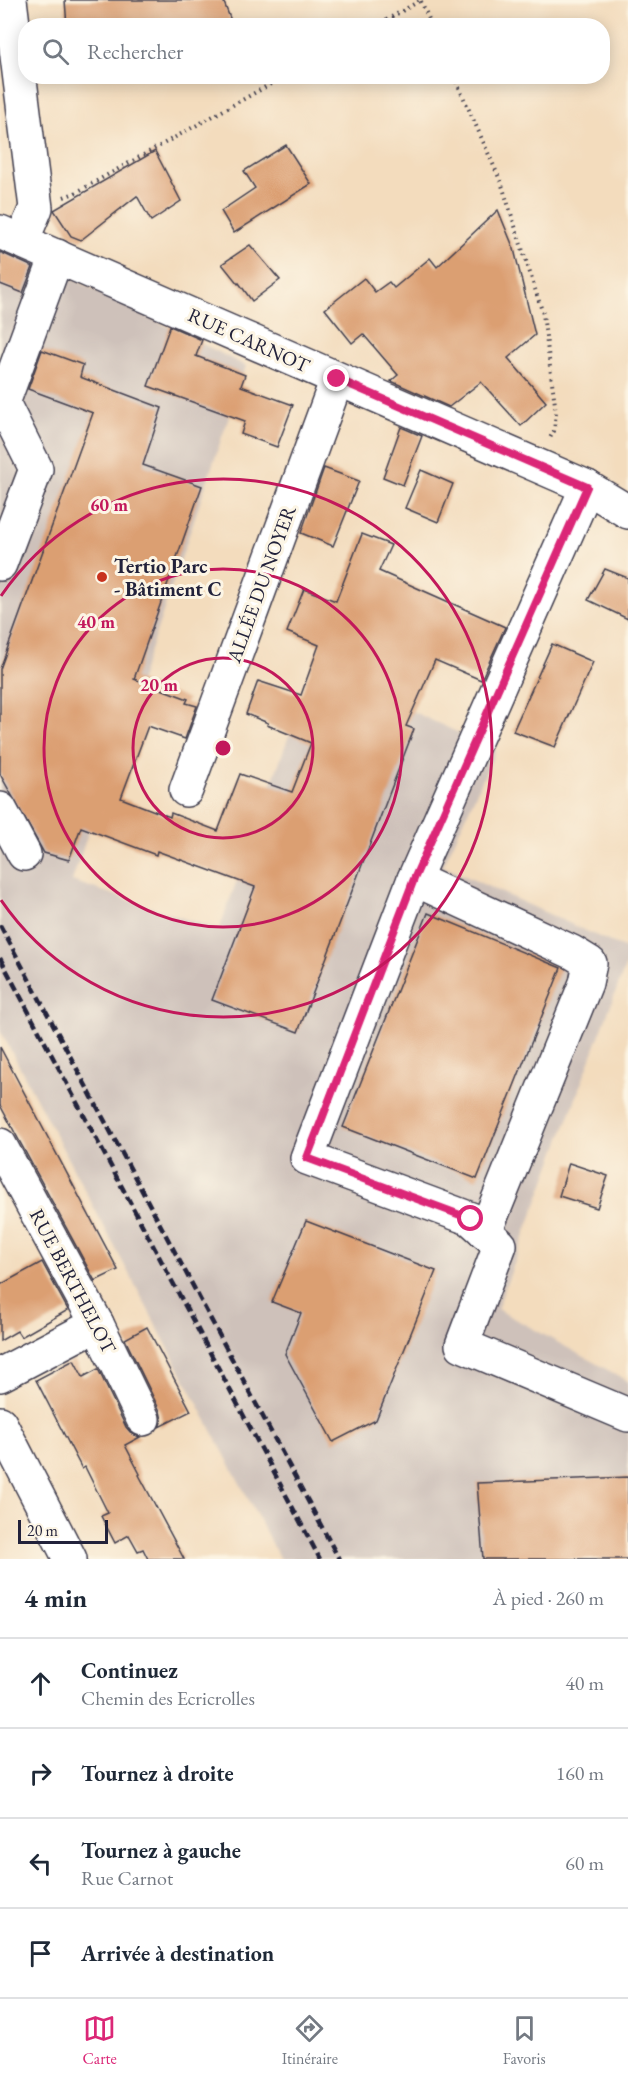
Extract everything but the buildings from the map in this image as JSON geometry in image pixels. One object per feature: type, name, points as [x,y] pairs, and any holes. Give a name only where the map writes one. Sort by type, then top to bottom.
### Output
[{"type":"street","points":[[10,0],[18,64]]},
{"type":"street","points":[[11,237],[36,208],[20,84]]},
{"type":"street","name":"RUE CARNOT","points":[[11,237],[587,487],[628,512]]},
{"type":"street","points":[[0,564],[36,469],[3,403],[57,256]]},
{"type":"street","name":"ALLÉE DU NOYER","points":[[186,790],[337,379]]},
{"type":"street","points":[[587,487],[414,879],[307,1158],[471,1219],[500,1245],[462,1345],[628,1415]]},
{"type":"street","points":[[0,809],[24,854]]},
{"type":"street","points":[[414,879],[572,952],[590,963],[586,983],[486,1232]]},
{"type":"street","name":"RUE BERTHELOT","points":[[0,1145],[97,1324],[142,1419]]},
{"type":"street","points":[[0,1375],[97,1324]]},
{"type":"street","points":[[0,1423],[70,1559]]},
{"type":"path","points":[[390,18],[421,0],[429,18]]},
{"type":"path","points":[[36,208],[75,193],[271,84]]},
{"type":"path","points":[[458,84],[501,182],[543,314],[556,412],[554,431],[534,464]]},
{"type":"shaded area","points":[[0,245],[40,262],[246,366],[72,881],[219,930],[314,666],[496,750],[443,866],[628,950],[628,959],[497,1309],[628,1381],[628,1559],[280,1559],[0,1030]]},
{"type":"railway","points":[[0,925],[339,1559]]},
{"type":"railway","points":[[0,958],[320,1559]]},
{"type":"place","name":"Tertio Parc - Bâtiment C","points":[[102,577]]},
{"type":"route","points":[[337,379],[587,487],[414,879],[307,1158],[471,1219]]}]
